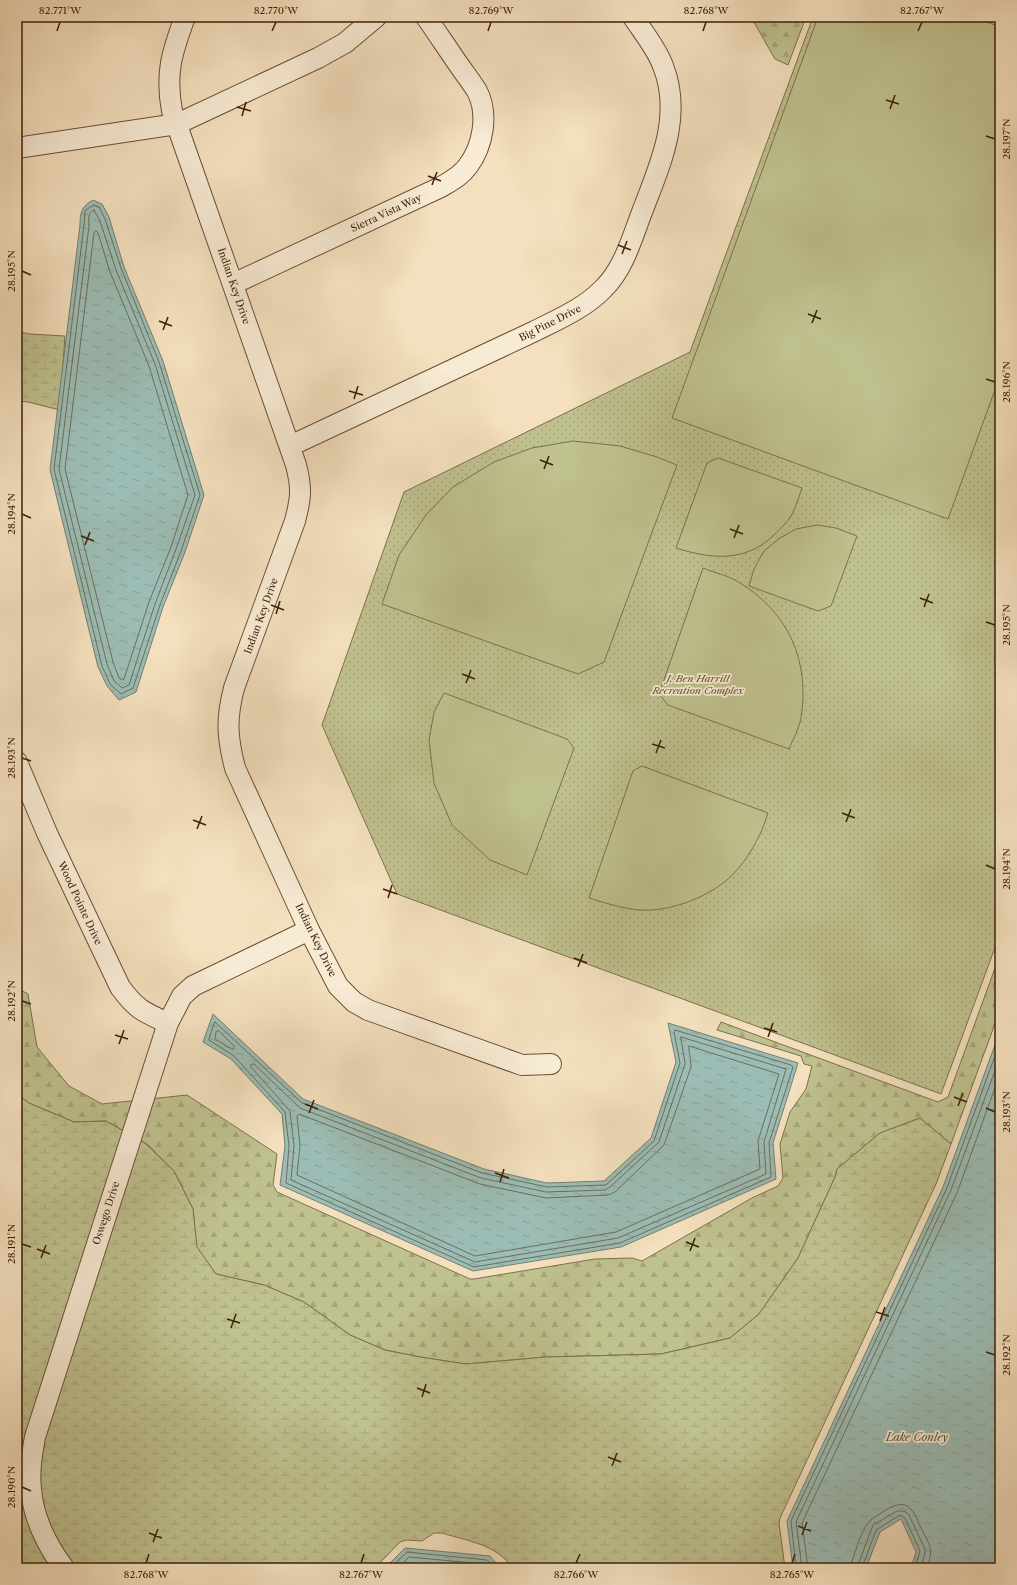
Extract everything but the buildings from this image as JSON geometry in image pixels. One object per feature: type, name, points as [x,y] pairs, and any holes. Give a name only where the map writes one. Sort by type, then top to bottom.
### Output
[{"type":"street","name":"Indian Key Drive","points":[[185,17],[175,46],[169,72],[169,92],[172,111],[290,446],[301,483],[300,499],[293,528],[234,688],[228,723],[229,744],[235,768],[310,930],[338,986],[354,1002],[368,1010],[522,1065],[551,1064]]},
{"type":"street","points":[[17,148],[177,124],[318,58],[345,42],[376,17]]},
{"type":"street","name":"Sierra Vista Way","points":[[233,284],[442,187],[457,178],[468,167],[476,153],[480,139],[483,122],[482,106],[477,91],[426,17]]},
{"type":"street","name":"Big Pine Drive","points":[[290,446],[575,311],[605,288],[626,255],[665,151],[669,130],[671,104],[663,66],[655,50],[633,17]]},
{"type":"street","name":"Wood Pointe Drive","points":[[17,762],[47,833],[120,987],[130,1002],[143,1012],[168,1023]]},
{"type":"street","name":"Oswego Drive","points":[[64,1568],[47,1542],[38,1519],[31,1490],[31,1461],[35,1437],[168,1023],[182,996],[193,986],[310,930]]},
{"type":"green space","points":[[751,17],[806,17],[788,65],[775,59]]},
{"type":"green space","name":"J. Ben Harrill Recreation Complex","points":[[813,17],[1000,17],[1000,934],[941,1094],[397,894],[322,725],[404,492],[690,352]]},
{"type":"green space","points":[[818,17],[974,17],[1000,27],[1000,376],[948,519],[672,418]]},
{"type":"green space","points":[[17,331],[29,334],[65,336],[60,410],[28,402],[17,401]]},
{"type":"green space","points":[[573,441],[620,446],[657,457],[677,465],[604,662],[578,674],[382,604],[399,555],[426,515],[453,487],[494,462],[532,448]]},
{"type":"green space","points":[[718,458],[802,488],[794,509],[787,521],[763,544],[739,554],[727,556],[702,555],[676,548],[707,463]]},
{"type":"green space","points":[[817,525],[836,528],[857,536],[831,606],[818,611],[749,586],[754,569],[764,551],[780,538],[796,529]]},
{"type":"green space","points":[[703,568],[727,576],[757,595],[783,624],[792,641],[799,659],[803,697],[800,722],[789,749],[668,705],[659,694]]},
{"type":"green space","points":[[444,693],[567,739],[574,748],[527,875],[490,860],[452,825],[434,783],[429,740],[434,712]]},
{"type":"green space","points":[[642,766],[768,813],[762,831],[753,848],[732,876],[708,893],[685,903],[662,909],[639,910],[589,898],[633,771]]},
{"type":"green space","points":[[998,960],[1000,960],[1000,1010],[951,1144],[920,1118],[880,1133],[837,1169],[835,1177],[798,1258],[759,1314],[730,1338],[661,1354],[546,1357],[466,1364],[385,1350],[350,1335],[304,1302],[264,1285],[216,1274],[196,1247],[193,1209],[174,1171],[147,1144],[106,1121],[74,1122],[29,1103],[17,1094],[17,988],[28,994],[37,1047],[69,1086],[102,1104],[187,1095],[277,1154],[273,1185],[277,1192],[470,1279],[595,1259],[632,1258],[642,1261],[752,1198],[778,1186],[783,1178],[780,1144],[790,1112],[806,1089],[812,1066],[804,1064],[801,1056],[717,1030],[721,1022],[938,1102],[948,1097]]},
{"type":"green space","points":[[17,1094],[29,1103],[74,1122],[106,1121],[146,1144],[174,1171],[193,1209],[197,1247],[216,1274],[264,1285],[304,1302],[350,1335],[385,1350],[466,1364],[546,1357],[661,1354],[730,1338],[759,1314],[798,1258],[835,1177],[837,1169],[880,1133],[920,1118],[951,1144],[936,1184],[780,1518],[779,1523],[785,1568],[512,1568],[506,1560],[491,1549],[442,1533],[434,1533],[422,1541],[406,1540],[400,1542],[375,1568],[17,1568]]},
{"type":"water","points":[[93,200],[102,204],[109,217],[124,267],[163,361],[204,495],[185,552],[163,607],[136,692],[119,700],[107,686],[98,667],[50,470],[80,216],[84,207]]},
{"type":"water","points":[[213,1014],[303,1099],[484,1169],[547,1183],[604,1181],[651,1138],[676,1062],[668,1023],[798,1063],[773,1143],[776,1179],[621,1247],[473,1271],[280,1185],[285,1146],[282,1114],[231,1059],[203,1042]]},
{"type":"water","name":"Lake Conley","points":[[1000,1031],[1000,1568],[911,1568],[916,1552],[901,1519],[880,1532],[866,1568],[793,1568],[787,1521],[943,1187]]},
{"type":"water","points":[[405,1548],[490,1556],[500,1568],[385,1568]]}]
